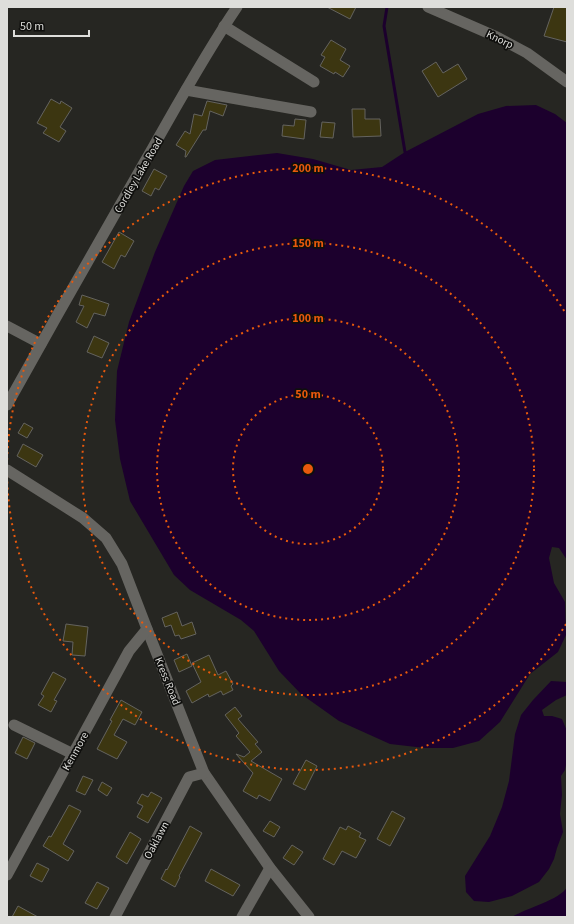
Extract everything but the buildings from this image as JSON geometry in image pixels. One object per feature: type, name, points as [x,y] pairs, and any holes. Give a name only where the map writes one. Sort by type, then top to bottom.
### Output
[{"type":"street","name":"Cordley Lake Road","points":[[7,405],[186,90],[237,7]]},
{"type":"street","name":"Knorp","points":[[428,7],[497,37],[527,53],[567,82]]},
{"type":"street","points":[[224,26],[314,82]]},
{"type":"street","points":[[186,90],[311,112]]},
{"type":"street","points":[[7,326],[41,344]]},
{"type":"street","name":"Kress Road","points":[[7,470],[83,518],[106,538],[122,564],[204,772],[270,868],[309,917]]},
{"type":"street","name":"Kenmore","points":[[7,875],[130,651],[147,629]]},
{"type":"street","points":[[14,725],[73,754]]},
{"type":"street","name":"Oaklawn","points":[[115,917],[189,777],[204,772]]},
{"type":"street","points":[[242,917],[270,868]]},
{"type":"shaded area","points":[[536,105],[555,114],[567,123],[567,560],[559,548],[552,547],[549,558],[554,583],[565,602],[566,635],[558,652],[530,674],[500,722],[479,741],[453,748],[425,748],[390,744],[339,721],[301,694],[279,671],[254,631],[241,620],[190,590],[174,575],[130,501],[120,459],[115,420],[117,371],[129,322],[155,252],[184,186],[193,171],[215,160],[277,153],[313,159],[351,170],[382,167],[405,152],[478,114],[506,106]]},
{"type":"shaded area","points":[[551,681],[567,682],[567,695],[556,700],[542,710],[544,716],[552,716],[562,719],[567,731],[567,760],[565,770],[561,776],[562,795],[560,814],[563,832],[554,859],[549,869],[539,882],[512,896],[489,902],[474,901],[466,892],[465,876],[490,836],[502,807],[509,781],[515,734],[521,715]]},
{"type":"shaded area","points":[[567,887],[567,917],[512,917],[550,900],[563,892]]},
{"type":"waterway","points":[[387,7],[384,26],[405,152],[407,154]]}]
